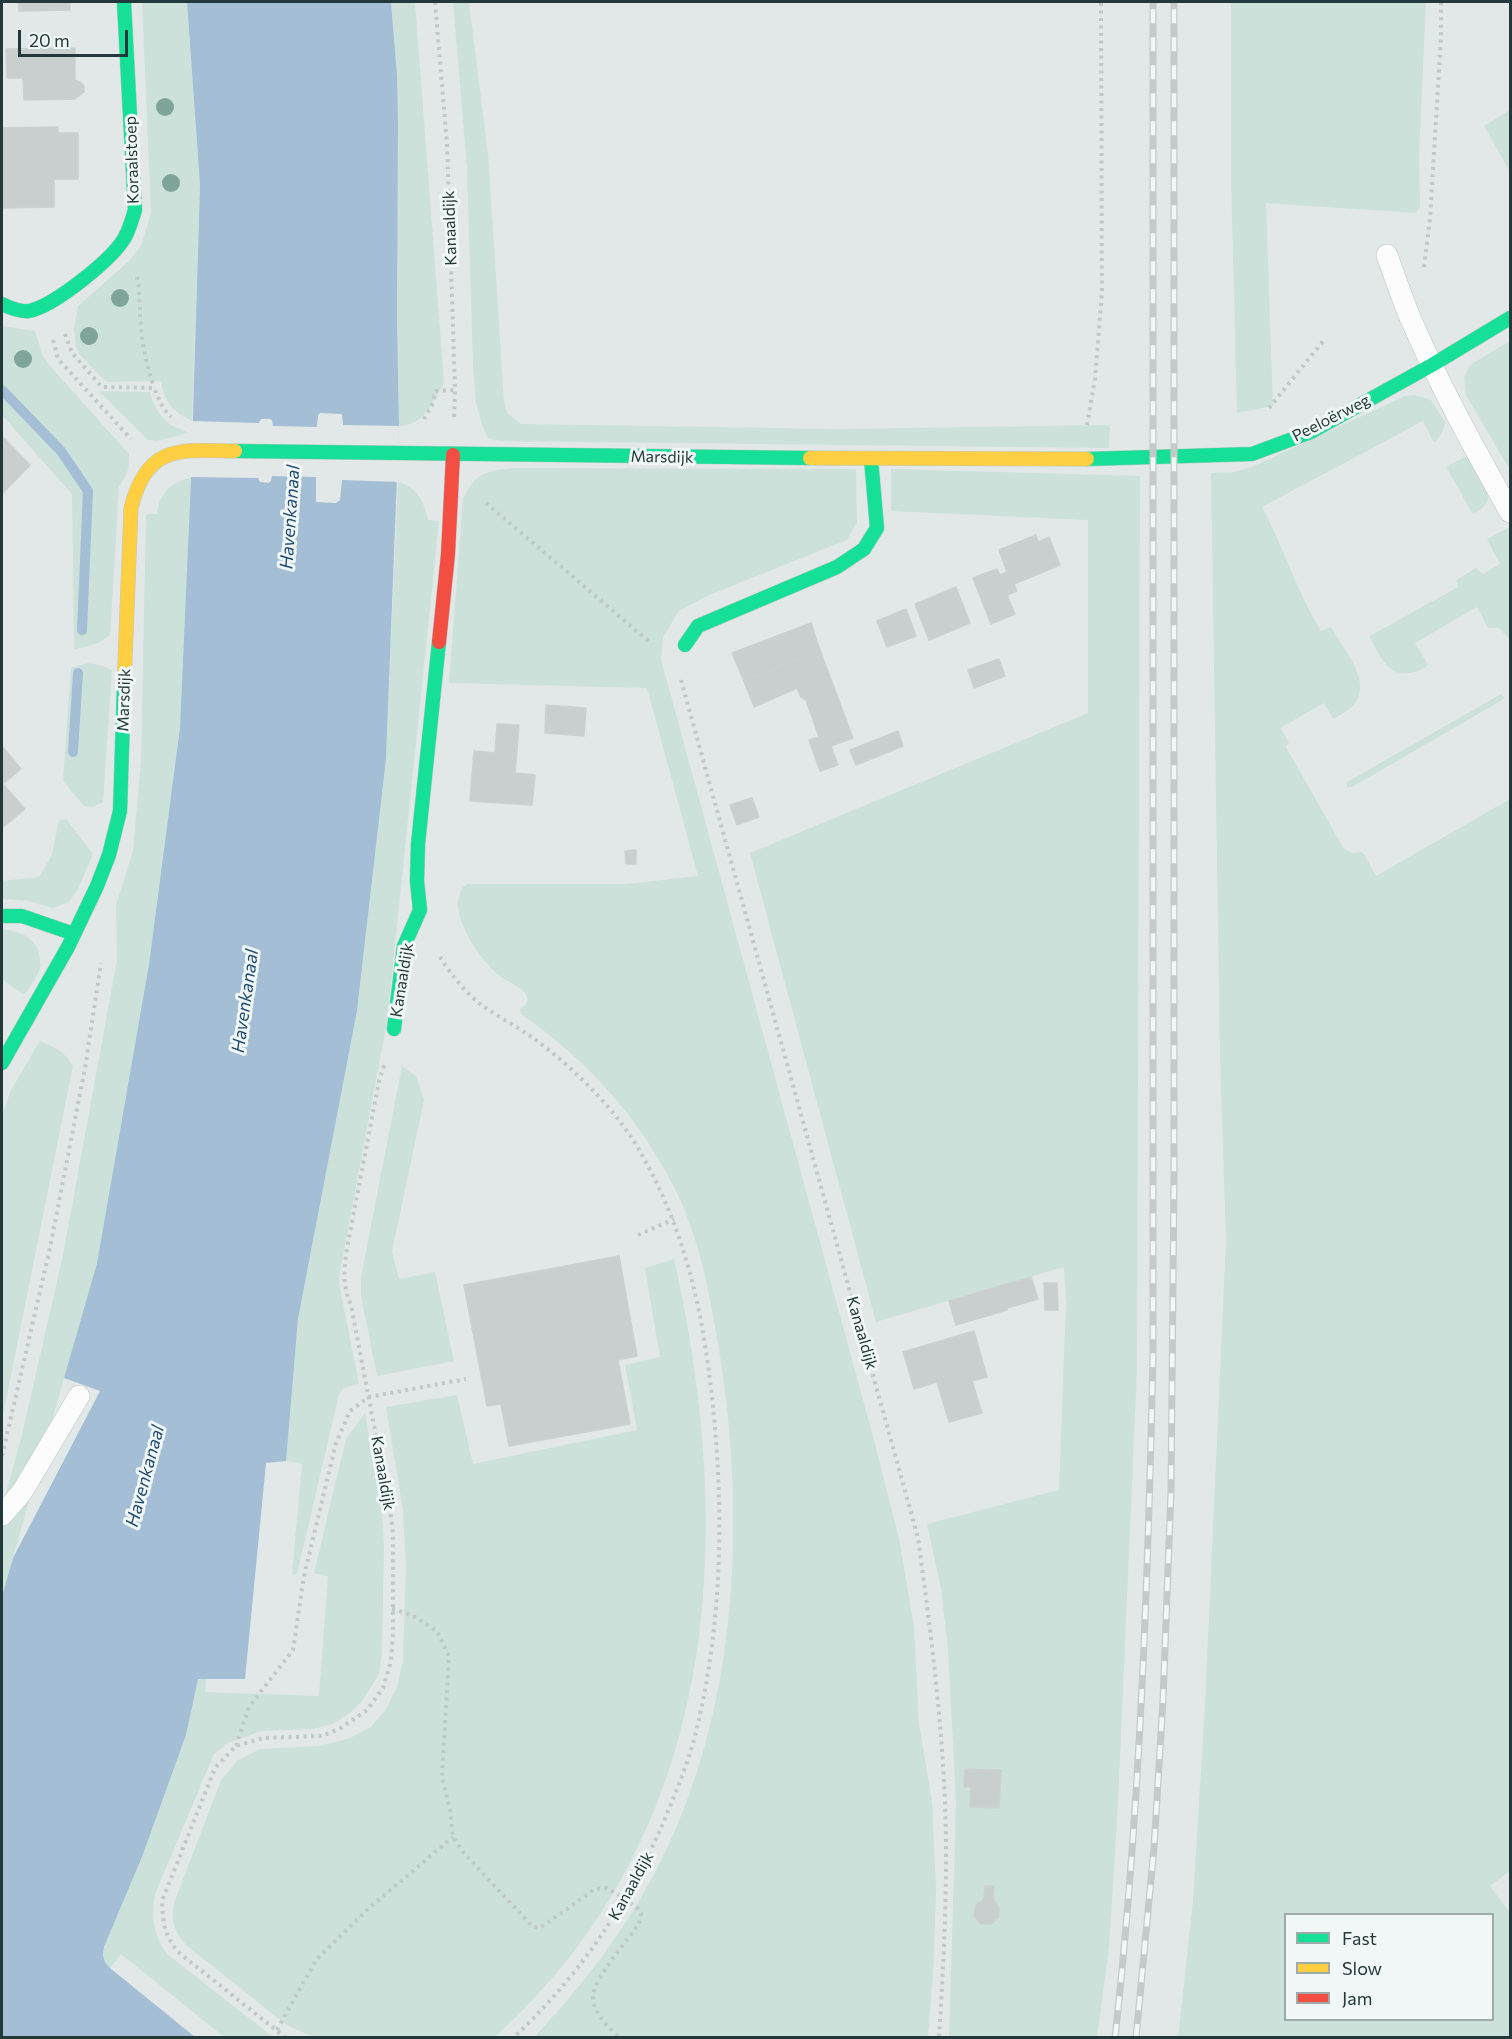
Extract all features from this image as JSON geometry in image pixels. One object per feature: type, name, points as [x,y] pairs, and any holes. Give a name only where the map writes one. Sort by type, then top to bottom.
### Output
[{"type":"street","name":"Koraalstoep","points":[[44,307],[60,296],[124,238],[135,210],[124,2]]},
{"type":"street","points":[[2,304],[26,312],[44,307]]},
{"type":"street","name":"Peeloërweg","points":[[1091,458],[1252,454],[1311,432],[1510,318]]},
{"type":"street","name":"Marsdijk","points":[[2,1063],[74,934],[105,869],[118,820],[122,777],[131,508],[136,486],[144,474],[154,463],[169,453],[190,450],[871,459],[1091,458]]},
{"type":"street","points":[[452,487],[453,455]]},
{"type":"street","points":[[685,645],[698,626],[837,567],[864,549],[877,528],[871,459]]},
{"type":"street","name":"Kanaaldijk","points":[[394,1029],[404,946],[420,910],[417,881],[418,844],[443,604],[452,487]]},
{"type":"street","points":[[2,916],[21,916],[74,934]]},
{"type":"lane","points":[[1387,255],[1409,315],[1432,364],[1470,441],[1510,512]]},
{"type":"lane","points":[[2,1515],[22,1492],[79,1396]]},
{"type":"path","name":"Kanaaldijk","points":[[435,2],[447,144],[455,390],[453,455]]},
{"type":"path","points":[[1091,458],[1087,418],[1095,379],[1102,292],[1101,2]]},
{"type":"path","points":[[1424,269],[1431,207],[1441,2]]},
{"type":"path","points":[[124,238],[140,288],[141,328],[146,362],[163,408],[175,419]]},
{"type":"path","points":[[60,296],[66,312],[65,337],[68,346],[102,387],[154,388]]},
{"type":"path","points":[[44,307],[58,359],[154,463]]},
{"type":"path","points":[[1266,411],[1325,339]]},
{"type":"path","points":[[420,422],[429,411],[436,391],[455,390]]},
{"type":"path","points":[[452,487],[485,502],[677,665],[685,645]]},
{"type":"path","name":"Kanaaldijk","points":[[677,665],[918,1538],[934,1651],[945,1801],[945,1944],[939,2037]]},
{"type":"path","name":"Kanaaldijk","points":[[438,954],[478,1003],[534,1038],[570,1069],[613,1112],[642,1154],[674,1219],[699,1305],[711,1386],[719,1469],[715,1615],[708,1671],[695,1733],[680,1784],[653,1846],[626,1899],[598,1943],[536,2017],[513,2037]]},
{"type":"path","points":[[2,1456],[50,1248],[85,1068],[102,956]]},
{"type":"path","name":"Kanaaldijk","points":[[236,1746],[263,1738],[322,1736],[341,1728],[367,1710],[383,1688],[391,1661],[393,1534],[390,1509],[344,1275],[347,1248],[379,1081],[394,1029]]},
{"type":"path","points":[[638,1234],[674,1219]]},
{"type":"path","points":[[286,2037],[178,1952],[168,1940],[163,1925],[162,1901],[215,1768],[236,1746],[249,1707],[293,1650],[304,1576],[336,1443],[350,1411],[369,1397],[466,1379]]},
{"type":"path","points":[[392,1609],[412,1615],[437,1631],[448,1656],[442,1777],[450,1810],[453,1837],[464,1852],[532,1926],[540,1928],[596,1889],[608,1888],[626,1899],[641,1914],[639,1924],[597,1983],[593,1996],[597,2011],[620,2037]]},
{"type":"path","points":[[277,2030],[316,1960],[368,1909],[453,1837]]},
{"type":"green space","points":[[142,2],[187,2],[200,185],[192,421],[180,414],[167,401],[161,381],[106,382],[80,355],[76,347],[74,329],[78,306],[129,261],[141,246],[151,213]]},
{"type":"green space","points":[[391,2],[415,2],[444,383],[422,417],[408,425],[399,426],[397,119]]},
{"type":"green space","points":[[453,2],[469,2],[488,154],[504,400],[507,413],[521,424],[838,429],[1110,425],[1109,448],[500,441],[488,438],[476,403],[473,367],[467,168]]},
{"type":"green space","points":[[1231,2],[1426,2],[1419,156],[1420,207],[1416,213],[1266,203],[1273,406],[1237,413],[1231,180]]},
{"type":"green space","points":[[1510,110],[1510,172],[1484,126]]},
{"type":"green space","points":[[2,326],[35,331],[43,356],[50,366],[129,454],[127,471],[119,487],[110,635],[98,643],[74,650],[72,494],[2,415]]},
{"type":"green space","points":[[1510,341],[1510,470],[1466,395],[1464,377],[1470,365]]},
{"type":"green space","points":[[99,391],[150,392],[160,414],[171,425],[189,433],[156,441],[148,440]]},
{"type":"green space","points":[[1415,395],[1431,400],[1445,422],[1443,431],[1436,442],[1433,441],[1423,421],[1262,507],[1312,616],[1321,631],[1331,627],[1347,651],[1354,664],[1360,688],[1358,699],[1350,709],[1335,718],[1324,703],[1280,728],[1289,742],[1286,747],[1344,849],[1352,853],[1364,854],[1376,876],[1510,799],[1510,1871],[1490,1886],[1510,1913],[1510,2037],[1178,2038],[1193,1900],[1205,1704],[1226,1240],[1220,1056],[1211,473],[1234,472],[1252,467],[1405,396]]},
{"type":"green space","points":[[1467,456],[1480,473],[1489,494],[1484,506],[1472,513],[1447,468]]},
{"type":"green space","points":[[511,468],[856,469],[857,522],[847,540],[709,595],[679,611],[663,637],[661,659],[899,1538],[914,1627],[919,1724],[932,1802],[936,1888],[934,1959],[928,2037],[534,2037],[575,1991],[612,1942],[645,1891],[673,1835],[695,1777],[712,1717],[724,1656],[731,1593],[733,1530],[732,1467],[727,1404],[718,1343],[697,1245],[675,1189],[645,1138],[609,1092],[568,1051],[521,1014],[520,1009],[525,1006],[527,996],[521,989],[501,977],[487,963],[467,935],[459,914],[458,898],[463,887],[468,884],[626,884],[698,876],[647,688],[449,683],[463,499],[481,475]]},
{"type":"green space","points":[[891,469],[1140,476],[1137,1370],[1118,1803],[1109,1948],[1097,2037],[949,2037],[956,1803],[948,1649],[941,1588],[927,1524],[1059,1490],[1066,1303],[1064,1267],[876,1322],[750,853],[1088,713],[1088,520],[891,511]]},
{"type":"green space","points":[[191,478],[180,727],[149,964],[97,1263],[2,1596],[2,1507],[22,1435],[63,1255],[117,960],[116,905],[133,851],[141,760],[146,514],[157,514],[160,500],[167,490],[178,482]]},
{"type":"green space","points":[[398,482],[411,488],[419,496],[428,520],[439,521],[387,1022],[340,1272],[339,1283],[359,1384],[343,1388],[339,1395],[297,1574],[292,1574],[302,1464],[286,1461],[298,1319],[357,1011],[386,759]]},
{"type":"green space","points":[[1510,528],[1510,638],[1499,628],[1488,628],[1477,607],[1415,643],[1428,665],[1424,668],[1415,672],[1402,673],[1390,668],[1381,657],[1370,636],[1458,587],[1456,580],[1476,568],[1483,574],[1500,564],[1487,539]]},
{"type":"green space","points":[[88,663],[112,670],[103,802],[93,807],[84,806],[63,781],[71,668]]},
{"type":"green space","points":[[1501,694],[1504,699],[1352,787],[1347,787],[1347,782]]},
{"type":"green space","points":[[66,819],[93,854],[78,889],[69,902],[53,908],[29,901],[2,899],[2,881],[39,877],[52,855],[59,820]]},
{"type":"green space","points":[[2,929],[23,934],[37,947],[40,970],[24,995],[2,979]]},
{"type":"green space","points":[[40,1041],[63,1053],[73,1066],[2,1420],[2,1115],[11,1090]]},
{"type":"green space","points":[[402,1066],[416,1076],[424,1100],[392,1251],[399,1279],[435,1272],[454,1361],[377,1376],[361,1296],[361,1277]]},
{"type":"green space","points":[[674,1259],[694,1364],[704,1470],[705,1574],[693,1676],[668,1775],[627,1869],[570,1956],[495,2037],[314,2037],[288,2026],[187,1946],[174,1926],[174,1903],[221,1780],[238,1760],[260,1749],[320,1746],[350,1738],[371,1727],[386,1709],[397,1687],[403,1661],[406,1565],[403,1511],[386,1407],[457,1395],[473,1464],[637,1430],[625,1365],[660,1357],[645,1268]]},
{"type":"green space","points":[[365,1413],[382,1510],[384,1545],[382,1654],[379,1674],[363,1700],[350,1713],[333,1724],[313,1729],[262,1731],[228,1743],[214,1754],[155,1894],[154,1926],[167,1954],[273,2037],[224,2037],[121,1954],[110,1968],[104,1958],[104,1947],[142,1857],[186,1735],[198,1678],[206,1679],[205,1692],[319,1696],[328,1576],[314,1573],[346,1439]]},
{"type":"water","name":"Havenkanaal","points":[[187,2],[391,2],[397,75],[398,124],[399,426],[386,759],[357,1011],[298,1319],[286,1461],[266,1463],[245,1679],[198,1679],[186,1735],[142,1857],[104,1947],[105,1962],[110,1968],[195,2037],[2,2038],[2,1596],[13,1558],[100,1391],[64,1378],[97,1263],[149,964],[180,727],[191,478],[200,185]]},
{"type":"pier","points":[[320,413],[342,414],[343,425],[399,426],[398,482],[342,480],[340,500],[336,503],[316,502],[316,477],[272,476],[268,483],[260,482],[258,478],[189,477],[191,421],[259,423],[261,419],[270,419],[273,426],[317,427]]},
{"type":"building","points":[[19,2],[70,2],[70,10],[19,11]]},
{"type":"building","points":[[75,48],[75,80],[84,86],[84,92],[75,99],[24,100],[23,78],[7,78],[6,49]]},
{"type":"building","points":[[58,127],[58,133],[78,133],[78,179],[54,179],[54,207],[2,208],[2,128]]},
{"type":"building","points":[[2,436],[30,465],[2,494]]},
{"type":"building","points":[[1036,535],[1038,542],[1049,537],[1060,565],[1014,584],[1017,591],[1007,595],[1015,614],[991,624],[973,578],[997,569],[1000,575],[1007,572],[999,550]]},
{"type":"building","points":[[956,587],[970,623],[929,640],[915,604]]},
{"type":"building","points":[[906,609],[916,636],[887,647],[877,621]]},
{"type":"building","points":[[811,623],[820,650],[744,681],[732,653]]},
{"type":"building","points":[[820,650],[853,738],[831,746],[838,765],[820,771],[809,740],[819,737],[806,700],[801,697],[797,688],[754,707],[744,681]]},
{"type":"building","points":[[999,659],[1005,676],[974,688],[968,670]]},
{"type":"building","points":[[546,705],[586,708],[584,736],[545,733]]},
{"type":"building","points":[[497,724],[519,725],[515,773],[535,775],[532,805],[470,801],[474,751],[495,753]]},
{"type":"building","points":[[898,731],[903,746],[856,765],[850,750]]},
{"type":"building","points":[[2,746],[21,769],[3,784],[25,809],[2,828]]},
{"type":"building","points":[[752,798],[759,817],[737,825],[730,805]]},
{"type":"building","points":[[636,850],[636,864],[626,864],[625,851]]},
{"type":"building","points":[[619,1256],[637,1356],[618,1360],[630,1424],[509,1446],[501,1404],[487,1406],[464,1285]]},
{"type":"building","points":[[1031,1277],[1038,1299],[956,1325],[949,1301]]},
{"type":"building","points":[[1044,1283],[1057,1283],[1058,1310],[1045,1310]]},
{"type":"building","points":[[974,1331],[987,1377],[972,1381],[982,1413],[949,1422],[937,1382],[914,1389],[903,1352]]},
{"type":"building","points":[[965,1769],[1001,1770],[999,1808],[970,1807],[971,1787],[964,1787]]},
{"type":"building","points":[[985,1886],[994,1886],[993,1899],[999,1908],[998,1918],[991,1924],[981,1924],[974,1916],[976,1905],[984,1899]]},
{"type":"waterway","points":[[2,390],[61,451],[88,491],[82,630]]},
{"type":"waterway","points":[[73,752],[78,673]]},
{"type":"railway","points":[[1115,2038],[1131,1868],[1142,1697],[1153,1355],[1153,2]]},
{"type":"railway","points":[[1136,2038],[1154,1848],[1163,1700],[1171,1491],[1174,1181],[1174,2]]},
{"type":"traffic: fast","points":[[2,304],[29,311],[53,300],[96,269],[118,246],[128,230],[135,210],[124,2]]},
{"type":"traffic: fast","points":[[1087,459],[1252,454],[1311,432],[1432,365],[1510,318]]},
{"type":"traffic: fast","points":[[235,451],[810,458]]},
{"type":"traffic: fast","points":[[685,645],[698,626],[837,567],[864,549],[877,528],[871,459]]},
{"type":"traffic: fast","points":[[394,1029],[404,946],[420,910],[417,881],[418,844],[439,642]]},
{"type":"traffic: fast","points":[[2,1063],[68,947],[109,855],[120,811],[124,686]]},
{"type":"traffic: fast","points":[[2,916],[22,916],[74,934]]},
{"type":"traffic: slow","points":[[124,686],[131,508],[138,487],[146,472],[168,455],[198,450],[235,451]]},
{"type":"traffic: slow","points":[[810,458],[1087,459]]},
{"type":"traffic: jam","points":[[439,642],[448,554],[453,455]]}]
